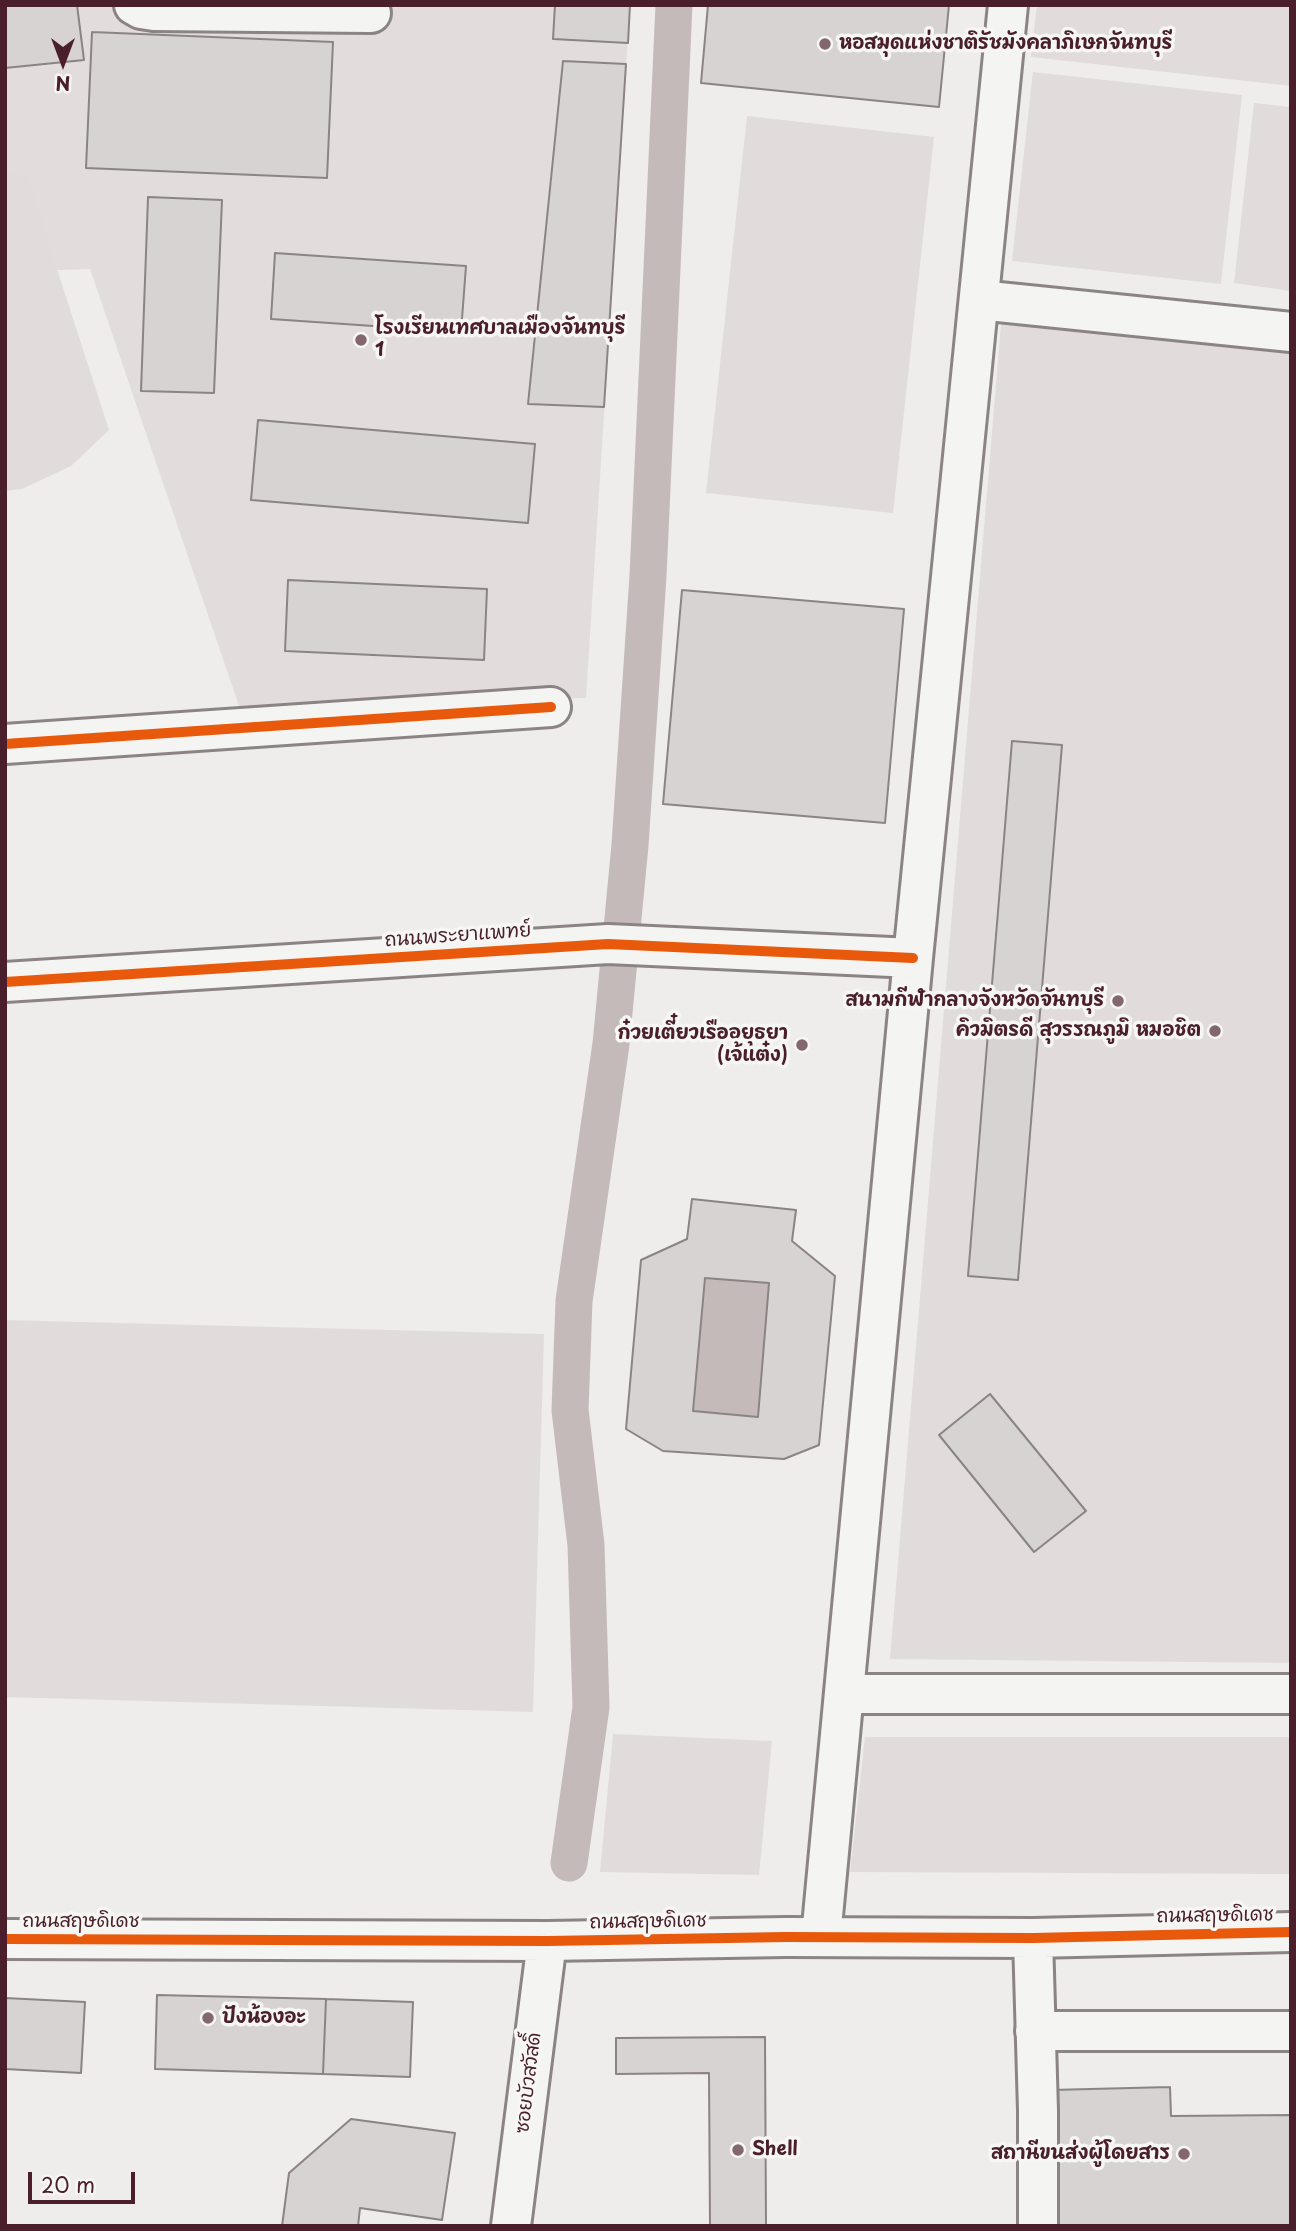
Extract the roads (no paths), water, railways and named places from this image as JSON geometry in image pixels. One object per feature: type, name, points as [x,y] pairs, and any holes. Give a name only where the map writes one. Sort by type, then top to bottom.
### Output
[{"type":"street","points":[[134,5],[154,11],[371,13]]},
{"type":"street","points":[[821,1937],[913,958],[1008,5]]},
{"type":"street","points":[[979,300],[1291,332]]},
{"type":"street","points":[[5,744],[551,707]]},
{"type":"street","name":"ถนนพระยาแพทย์","points":[[5,982],[620,945],[913,958]]},
{"type":"street","points":[[844,1694],[1291,1694]]},
{"type":"street","name":"ถนนสฤษดิเดช","points":[[5,1939],[547,1941],[821,1937],[1033,1938],[1291,1932]]},
{"type":"street","points":[[1033,1938],[1038,2226]]},
{"type":"street","name":"ซอยบัวสวัสดิ์","points":[[511,2226],[547,1941]]},
{"type":"street","points":[[1035,2031],[1291,2031]]},
{"type":"waterway","points":[[569,1863],[591,1707],[586,1545],[570,1410],[574,1301],[611,1044],[630,845],[648,576],[674,5]]},
{"type":"place","name":"หอสมุดแห่งชาติรัชมังคลาภิเษกจันทบุรี","points":[[825,44]]},
{"type":"place","name":"โรงเรียนเทศบาลเมืองจันทบุรี 1","points":[[361,340]]},
{"type":"place","name":"สนามกีฬากลางจังหวัดจันทบุรี","points":[[1118,1001]]},
{"type":"place","name":"คิวมิตรดี สุวรรณภูมิ หมอชิต","points":[[1215,1031]]},
{"type":"place","name":"ก๋วยเตี๋ยวเรืออยุธยา (เจ้แต๋ง)","points":[[802,1045]]},
{"type":"place","name":"ปังน้องอะ","points":[[208,2018]]},
{"type":"place","name":"Shell","points":[[738,2150]]},
{"type":"place","name":"สถานีขนส่งผู้โดยสาร","points":[[1184,2154]]}]
